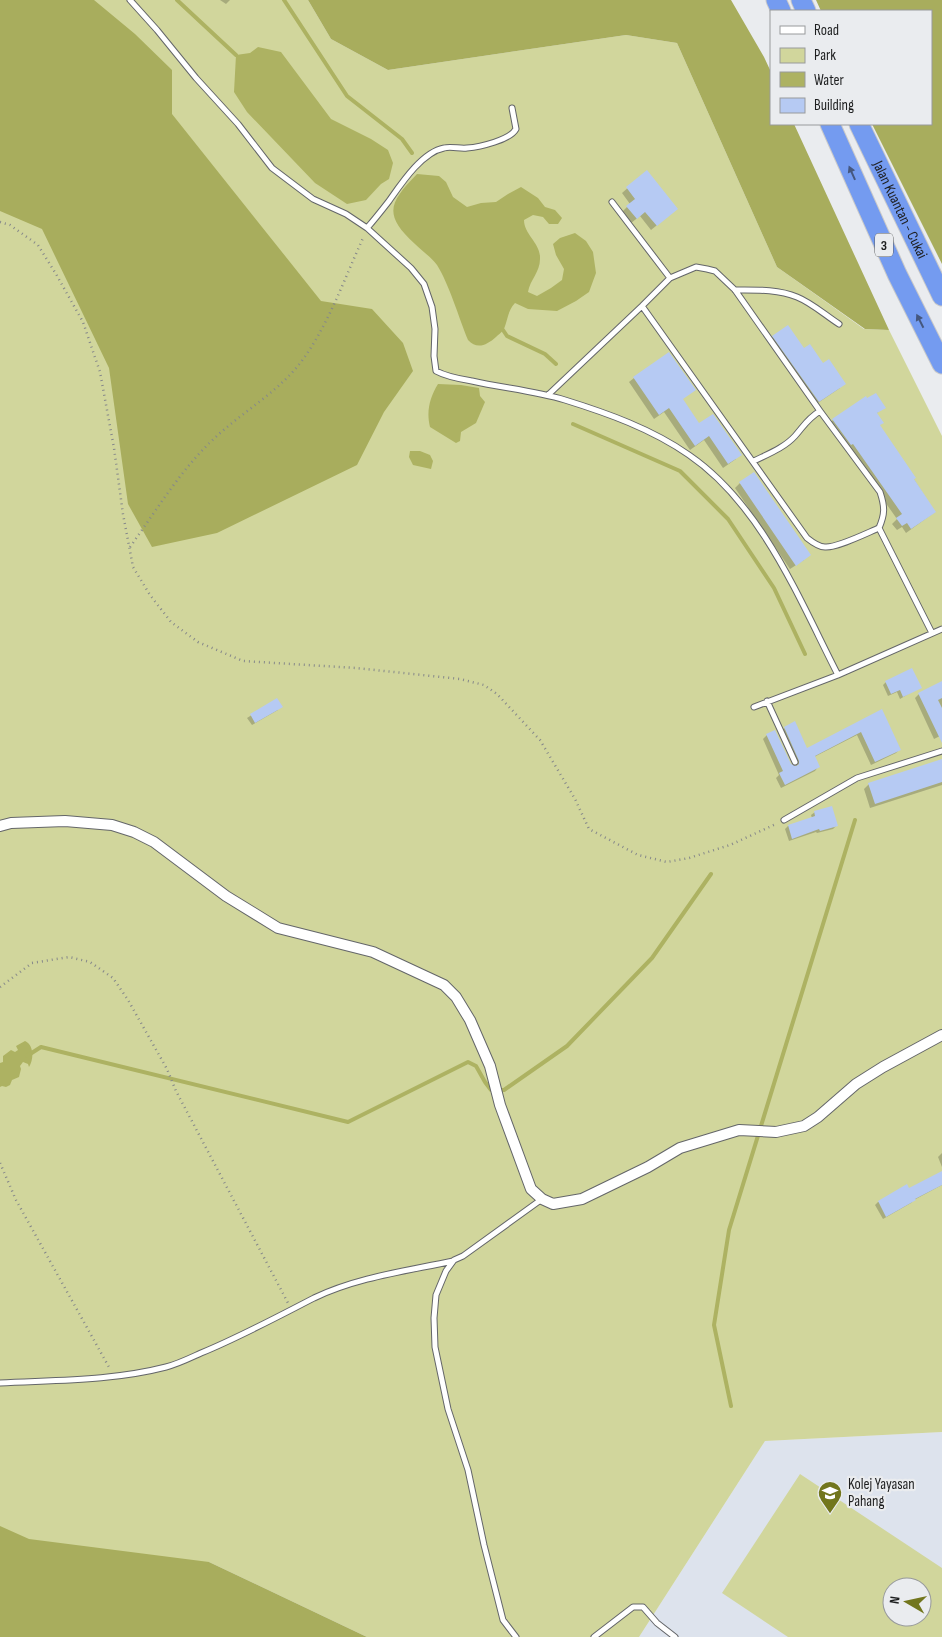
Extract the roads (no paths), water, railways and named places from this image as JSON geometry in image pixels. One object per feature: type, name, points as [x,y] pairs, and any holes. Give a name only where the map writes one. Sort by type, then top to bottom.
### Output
[{"type":"highway","name":"Jalan Kuantan - Cukai","points":[[830,125],[897,274],[942,364]]},
{"type":"highway","name":"Jalan Kuantan - Cukai","points":[[859,125],[942,296]]},
{"type":"street","points":[[0,826],[11,823],[65,821],[112,825],[154,842],[226,896],[278,928],[373,952],[444,985],[456,997],[470,1020],[490,1066],[500,1105],[531,1190],[542,1199],[553,1204],[582,1199],[648,1167],[680,1148],[738,1130],[776,1132],[804,1126],[818,1117],[856,1084],[942,1035]]},
{"type":"lane","points":[[130,0],[238,124],[272,168],[313,199],[346,214],[367,228],[401,258],[424,284],[432,307],[435,329],[434,356],[436,370],[444,375],[548,395],[588,407],[650,432],[688,454],[722,482],[753,521],[785,571],[838,675]]},
{"type":"lane","points":[[367,228],[404,180],[424,158],[443,148],[468,148],[506,139],[514,134],[516,129],[512,108]]},
{"type":"lane","points":[[612,202],[670,278]]},
{"type":"lane","points":[[548,395],[670,278],[696,267],[716,271],[735,290],[820,411],[880,492],[884,504],[883,518],[879,528],[825,547],[814,544],[807,538],[642,306]]},
{"type":"lane","points":[[735,290],[761,290],[796,296],[839,324]]},
{"type":"lane","points":[[754,461],[785,445],[809,418],[820,411]]},
{"type":"lane","points":[[879,528],[932,634]]},
{"type":"lane","points":[[754,707],[838,675],[942,629]]},
{"type":"lane","points":[[767,701],[795,762]]},
{"type":"lane","points":[[784,820],[857,778],[942,751]]},
{"type":"lane","points":[[0,1382],[114,1377],[168,1367],[214,1348],[315,1298],[365,1280],[454,1260],[463,1256],[542,1199]]},
{"type":"lane","points":[[454,1260],[446,1271],[436,1295],[434,1318],[435,1346],[448,1408],[468,1470],[484,1544],[504,1620],[516,1637]]},
{"type":"lane","points":[[594,1637],[633,1607],[643,1607],[657,1623],[675,1637]]},
{"type":"water","points":[[258,47],[281,52],[331,119],[371,139],[388,150],[393,163],[389,179],[381,184],[366,200],[347,204],[315,183],[247,112],[234,92],[236,55],[250,53]]},
{"type":"water","points":[[417,174],[439,176],[446,182],[453,197],[467,207],[481,203],[496,202],[521,187],[538,198],[545,207],[555,210],[562,218],[558,224],[549,224],[543,217],[533,215],[524,220],[527,230],[540,253],[540,264],[528,292],[537,296],[562,280],[564,269],[556,255],[553,244],[560,238],[575,233],[586,241],[593,252],[596,273],[589,292],[557,311],[528,309],[515,303],[509,312],[504,329],[493,340],[478,346],[471,343],[468,340],[450,291],[437,265],[405,234],[394,216],[396,201]]},
{"type":"water","points":[[438,384],[479,388],[480,396],[485,402],[476,423],[461,432],[460,441],[456,443],[430,427],[428,415],[430,404]]},
{"type":"water","points":[[410,451],[420,451],[430,455],[433,461],[431,469],[413,465],[409,457]]},
{"type":"water","points":[[25,1041],[32,1049],[32,1060],[29,1067],[28,1064],[23,1062],[20,1066],[19,1077],[12,1080],[10,1085],[0,1087],[0,1063],[3,1062],[3,1056],[11,1050],[15,1052],[18,1050],[16,1046]]},
{"type":"waterway","points":[[177,0],[236,55]]},
{"type":"waterway","points":[[284,0],[347,96],[402,139],[412,153]]},
{"type":"waterway","points":[[503,330],[507,336],[545,354],[556,364]]},
{"type":"waterway","points":[[573,424],[680,471],[728,519],[774,588],[805,654]]},
{"type":"waterway","points":[[731,1406],[714,1325],[729,1230],[855,820]]},
{"type":"waterway","points":[[27,1056],[41,1047],[348,1122],[468,1062],[476,1066],[491,1090],[504,1090],[567,1046],[652,958],[711,874]]},
{"type":"place","name":"Kolej Yayasan Pahang","points":[[830,1514]]}]
